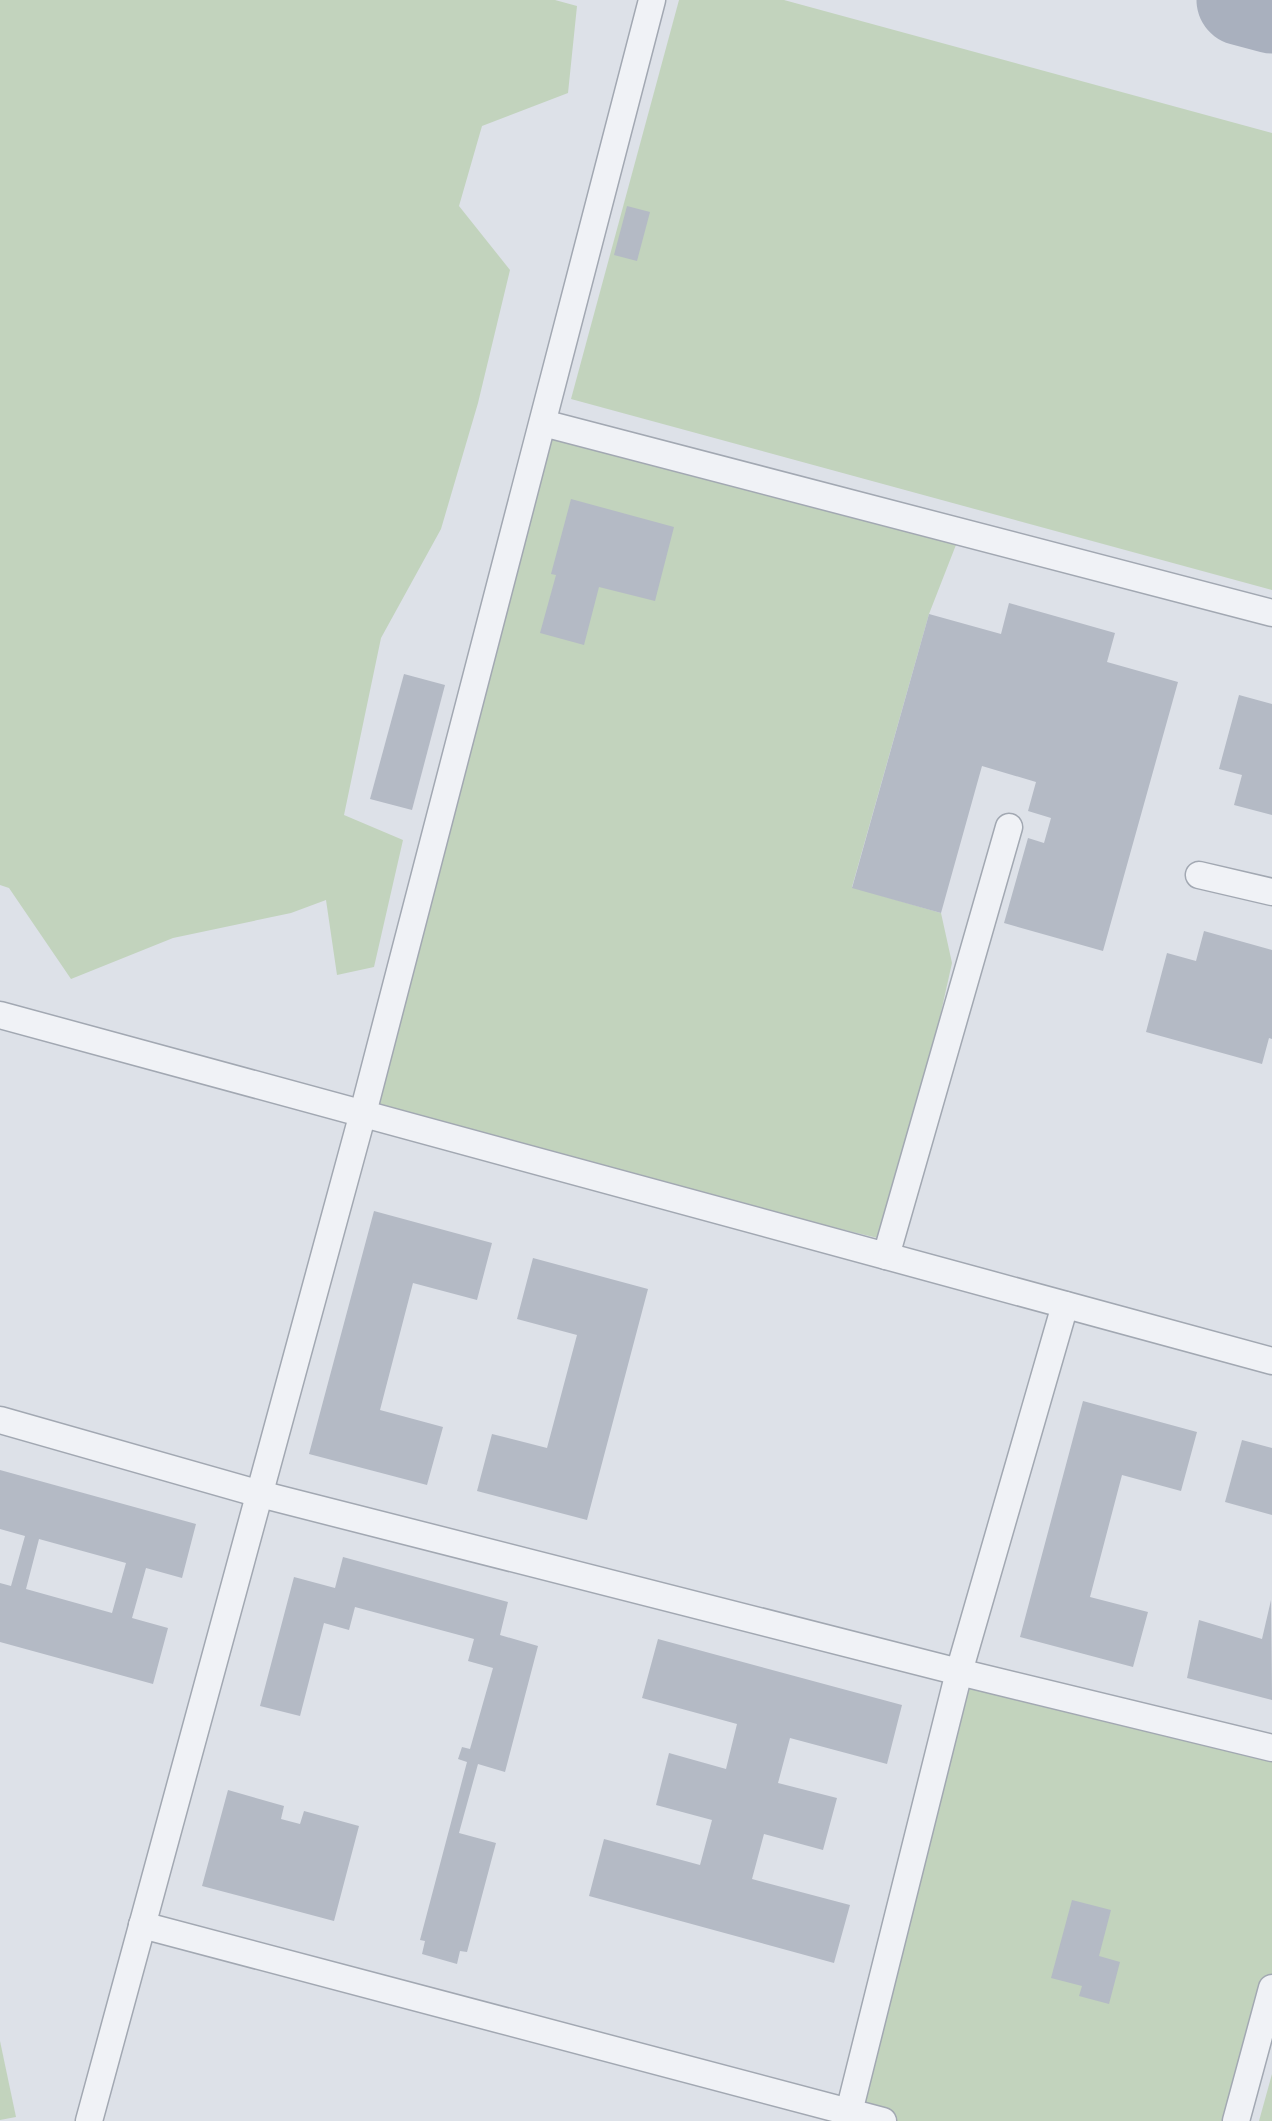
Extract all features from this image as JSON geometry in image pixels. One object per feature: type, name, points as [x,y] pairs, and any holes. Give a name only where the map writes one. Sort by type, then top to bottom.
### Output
[{"type":"street","points":[[90,2121],[363,1113],[652,0]]},
{"type":"street","points":[[543,423],[1272,613]]},
{"type":"street","points":[[886,1256],[1009,827]]},
{"type":"street","points":[[1199,875],[1272,892]]},
{"type":"street","points":[[0,1015],[1272,1361]]},
{"type":"street","points":[[849,2112],[960,1672],[1065,1305]]},
{"type":"street","points":[[0,1420],[260,1494],[960,1672],[1272,1748]]},
{"type":"street","points":[[142,1925],[883,2121]]},
{"type":"street","points":[[1236,2121],[1272,1988]]},
{"type":"green space","points":[[0,0],[555,0],[577,6],[568,93],[482,126],[459,206],[510,270],[478,403],[441,529],[381,638],[344,815],[403,840],[374,967],[337,975],[326,900],[291,913],[173,938],[71,979],[9,888],[0,885]]},
{"type":"green space","points":[[679,0],[784,0],[1272,133],[1272,590],[571,399]]},
{"type":"green space","points":[[543,423],[961,532],[929,614],[852,887],[941,913],[952,963],[890,1241],[363,1113]]},
{"type":"green space","points":[[959,1672],[1272,1748],[1272,1988],[1236,2121],[883,2121],[849,2112]]},
{"type":"green space","points":[[0,2041],[16,2117],[0,2120]]},
{"type":"green space","points":[[1272,2074],[1272,2121],[1259,2121]]},
{"type":"building","points":[[627,206],[650,212],[637,261],[614,255]]},
{"type":"building","points":[[571,499],[674,527],[655,601],[599,587],[584,645],[540,633],[556,575],[551,574]]},
{"type":"building","points":[[1009,603],[1115,633],[1107,662],[1178,682],[1103,951],[1004,923],[1028,838],[1044,843],[1051,818],[1028,811],[1036,782],[982,766],[941,913],[852,888],[929,614],[1001,634]]},
{"type":"building","points":[[404,674],[445,685],[412,810],[370,799]]},
{"type":"building","points":[[1239,695],[1272,704],[1272,815],[1234,805],[1242,775],[1219,769]]},
{"type":"building","points":[[1204,931],[1272,950],[1272,1039],[1269,1038],[1262,1064],[1146,1032],[1167,953],[1196,961]]},
{"type":"building","points":[[374,1211],[492,1243],[477,1300],[413,1283],[380,1410],[443,1427],[427,1485],[309,1454]]},
{"type":"building","points":[[533,1258],[648,1289],[587,1520],[477,1491],[492,1434],[547,1448],[577,1335],[517,1319]]},
{"type":"building","points":[[1083,1401],[1197,1432],[1181,1491],[1122,1475],[1090,1597],[1148,1612],[1133,1667],[1020,1637]]},
{"type":"building","points":[[1242,1440],[1272,1448],[1272,1515],[1225,1502]]},
{"type":"building","points":[[0,1470],[196,1524],[182,1578],[146,1568],[132,1618],[168,1628],[153,1684],[0,1642],[0,1583],[11,1586],[25,1536],[0,1529]],"holes":[[[39,1539],[126,1563],[112,1613],[26,1589]]]},
{"type":"building","points":[[343,1557],[508,1602],[500,1635],[538,1646],[505,1772],[478,1764],[459,1833],[496,1843],[467,1952],[460,1951],[457,1964],[422,1954],[425,1941],[420,1940],[467,1762],[458,1759],[462,1747],[470,1749],[493,1668],[468,1661],[474,1639],[355,1607],[349,1630],[324,1623],[300,1716],[260,1706],[294,1577],[335,1588]]},
{"type":"building","points":[[1271,1600],[1272,1700],[1187,1678],[1199,1620],[1262,1639]]},
{"type":"building","points":[[658,1639],[902,1705],[887,1764],[790,1738],[778,1783],[837,1798],[823,1850],[764,1834],[752,1879],[850,1905],[834,1963],[589,1896],[604,1839],[700,1865],[712,1820],[656,1805],[669,1753],[726,1769],[737,1724],[642,1698]]},
{"type":"building","points":[[228,1790],[284,1806],[281,1819],[300,1824],[304,1811],[359,1826],[334,1921],[202,1886]]},
{"type":"building","points":[[1072,1900],[1111,1910],[1099,1956],[1120,1962],[1109,2004],[1079,1996],[1082,1986],[1051,1978]]},
{"type":"taxiway","points":[[1242,0],[1272,8]]}]
